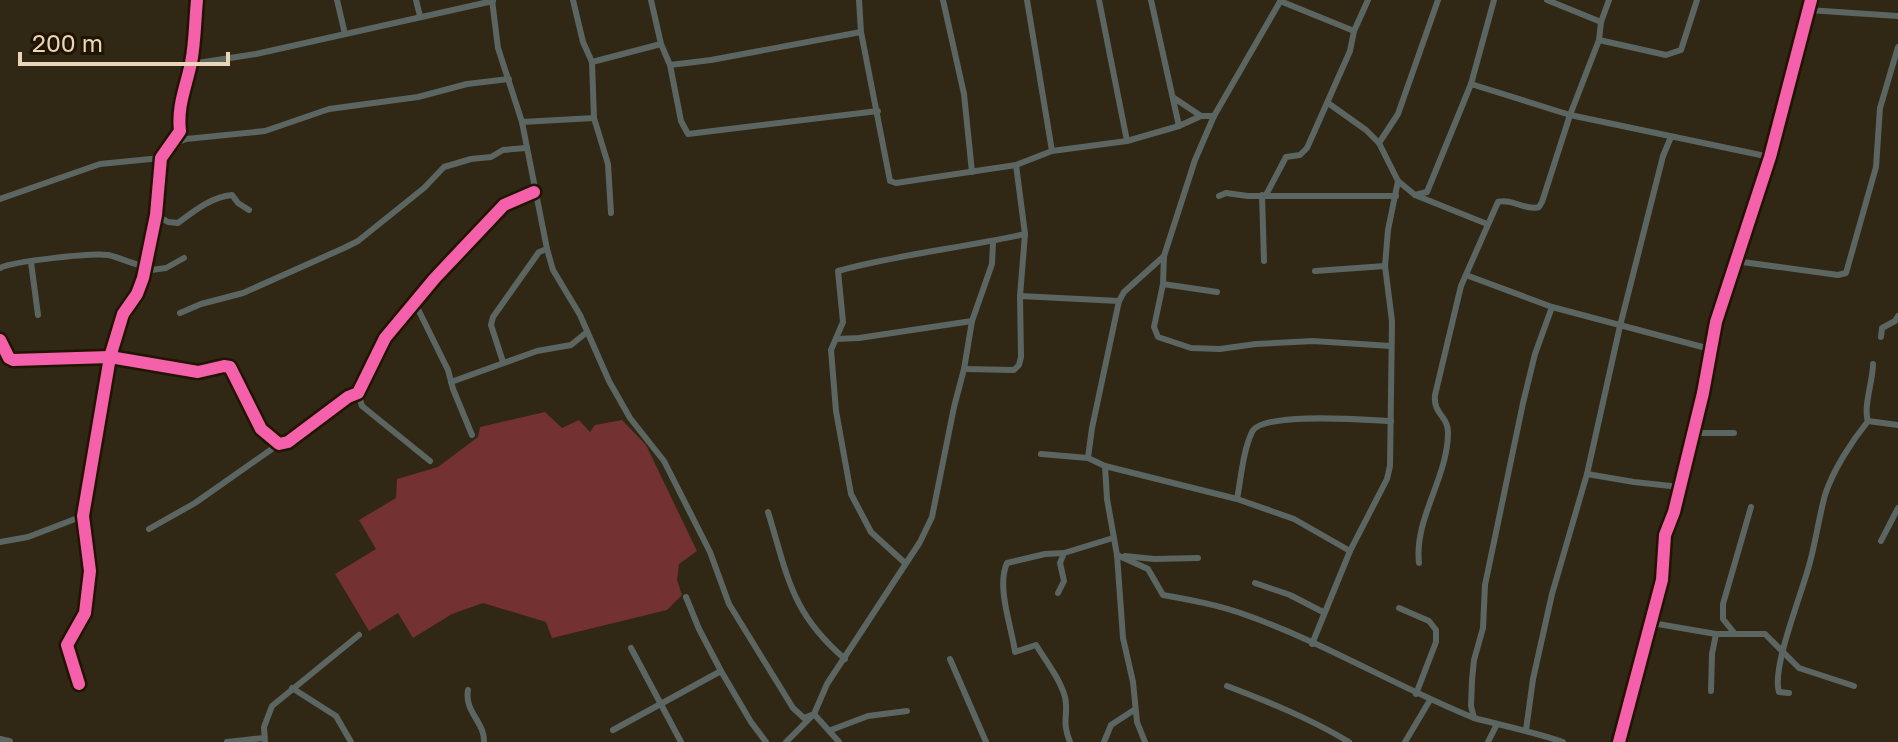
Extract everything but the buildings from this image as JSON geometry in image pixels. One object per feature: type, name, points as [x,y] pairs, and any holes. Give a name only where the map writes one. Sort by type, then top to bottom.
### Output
[{"type":"street","points":[[79,684],[67,645],[85,613],[89,556],[83,516],[110,357],[123,314],[137,294],[144,269],[156,215],[161,158],[180,131],[178,116],[182,89],[191,64],[197,0]]},
{"type":"street","points":[[337,0],[345,34]]},
{"type":"street","points":[[416,0],[420,16]]},
{"type":"street","points":[[573,0],[583,42],[592,62],[594,118],[608,164],[611,213]]},
{"type":"street","points":[[651,0],[661,44],[670,65],[681,121],[688,134],[878,111]]},
{"type":"street","points":[[859,0],[861,32],[890,181],[896,183],[1016,165],[1052,151],[1127,141],[1179,126],[1201,116],[1214,116]]},
{"type":"street","points":[[943,0],[964,94],[972,172]]},
{"type":"street","points":[[1027,0],[1052,151]]},
{"type":"street","points":[[1099,0],[1127,141]]},
{"type":"street","points":[[1151,0],[1179,126]]},
{"type":"street","points":[[1264,261],[1264,195],[1286,157],[1300,155],[1307,148],[1350,51],[1354,31],[1368,0]]},
{"type":"street","points":[[1379,143],[1398,114],[1438,0]]},
{"type":"street","points":[[1415,195],[1427,192],[1471,84],[1494,0]]},
{"type":"street","points":[[1547,0],[1601,22]]},
{"type":"street","points":[[1419,563],[1417,545],[1444,466],[1449,431],[1434,406],[1457,299],[1498,202],[1502,200],[1533,209],[1539,207],[1599,40],[1601,22],[1609,0]]},
{"type":"street","points":[[1599,40],[1666,55],[1681,50],[1697,0]]},
{"type":"street","points":[[1619,742],[1662,580],[1665,535],[1703,393],[1710,349],[1770,157],[1811,0]]},
{"type":"street","points":[[191,64],[256,54],[493,1],[498,48],[522,122],[534,192],[553,270],[575,305],[609,381],[630,418],[664,461],[684,498],[737,617],[798,715],[804,718],[814,714]]},
{"type":"street","points":[[1354,31],[1280,1],[1214,116],[1195,160],[1164,256],[1163,284],[1154,327],[1158,337],[1191,348],[1220,349],[1313,341],[1391,346]]},
{"type":"street","points":[[1808,10],[1898,16]]},
{"type":"street","points":[[670,65],[861,32]]},
{"type":"street","points":[[592,62],[661,44]]},
{"type":"street","points":[[1735,261],[1838,275],[1846,273],[1876,167],[1880,108],[1898,47]]},
{"type":"street","points":[[168,146],[186,139],[265,131],[329,109],[418,97],[467,84],[509,79]]},
{"type":"street","points":[[1471,84],[1570,115],[1770,157]]},
{"type":"street","points":[[1174,98],[1201,116]]},
{"type":"street","points":[[1328,103],[1379,143],[1398,181],[1415,195],[1487,224]]},
{"type":"street","points":[[522,122],[594,118]]},
{"type":"street","points":[[1526,730],[1533,679],[1552,594],[1587,474],[1620,326],[1663,156],[1671,137]]},
{"type":"street","points":[[180,313],[243,293],[358,241],[424,188],[444,167],[463,160],[491,157],[503,150],[526,148]]},
{"type":"street","points":[[0,199],[100,164],[161,158]]},
{"type":"street","points":[[964,369],[1014,370],[1019,365],[1025,234],[1016,165]]},
{"type":"street","points":[[1312,644],[1323,612],[1387,479],[1390,466],[1392,321],[1385,266],[1388,230],[1398,181]]},
{"type":"street","points":[[149,529],[195,503],[358,393],[385,338],[415,303],[495,213],[504,205],[534,192]]},
{"type":"street","points":[[1219,196],[1226,193],[1396,196]]},
{"type":"street","points":[[156,215],[168,222],[178,223],[208,202],[232,195],[249,210]]},
{"type":"street","points":[[905,563],[871,532],[851,494],[836,411],[831,350],[843,322],[838,271],[867,263],[993,243],[1025,234]]},
{"type":"street","points":[[786,742],[814,714],[827,684],[920,542],[932,517],[972,321],[992,264],[993,243]]},
{"type":"street","points":[[503,362],[491,325],[493,317],[539,252],[547,249]]},
{"type":"street","points":[[0,268],[105,255],[144,269],[166,268],[184,258]]},
{"type":"street","points":[[1088,458],[1119,301],[1124,292],[1164,256]]},
{"type":"street","points":[[31,262],[38,315]]},
{"type":"street","points":[[1315,271],[1385,266]]},
{"type":"street","points":[[1466,275],[1552,307],[1710,349]]},
{"type":"street","points":[[1163,284],[1217,292]]},
{"type":"street","points":[[1020,296],[1119,301]]},
{"type":"street","points":[[415,303],[448,370],[472,435]]},
{"type":"street","points":[[1474,718],[1472,680],[1483,628],[1485,585],[1523,403],[1535,354],[1552,307]]},
{"type":"street","points":[[1881,337],[1882,328],[1898,316]]},
{"type":"street","points":[[836,339],[972,321]]},
{"type":"street","points":[[451,382],[537,351],[571,345],[587,332]]},
{"type":"street","points":[[0,340],[13,360],[110,357],[198,372],[230,367],[261,429],[279,444]]},
{"type":"street","points":[[1789,693],[1779,692],[1777,688],[1779,664],[1810,564],[1825,496],[1868,421],[1866,410],[1873,382],[1873,364]]},
{"type":"street","points":[[358,393],[362,406],[430,461]]},
{"type":"street","points":[[1237,499],[1246,454],[1256,427],[1314,418],[1391,421]]},
{"type":"street","points":[[1868,421],[1898,425]]},
{"type":"street","points":[[1693,433],[1734,433]]},
{"type":"street","points":[[1041,454],[1088,458],[1105,466],[1237,499],[1294,519],[1350,551]]},
{"type":"street","points":[[1105,466],[1117,555],[1123,638],[1133,682],[1134,710],[1145,742]]},
{"type":"street","points":[[1587,474],[1680,487]]},
{"type":"street","points":[[1735,634],[1723,619],[1723,604],[1751,507]]},
{"type":"street","points":[[1881,541],[1898,508]]},
{"type":"street","points":[[768,512],[802,612],[818,635],[845,659]]},
{"type":"street","points":[[0,542],[28,537],[83,516]]},
{"type":"street","points":[[1070,742],[1063,727],[1065,699],[1058,680],[1036,645],[1015,652],[1005,602],[1004,576],[1007,563],[1064,553],[1113,538]]},
{"type":"street","points":[[1058,593],[1064,581],[1060,563],[1064,553]]},
{"type":"street","points":[[1117,555],[1154,559],[1198,558]]},
{"type":"street","points":[[1117,555],[1148,569],[1163,595],[1219,606],[1249,616],[1474,718],[1563,742]]},
{"type":"street","points":[[1255,583],[1279,590],[1323,612]]},
{"type":"street","points":[[686,597],[721,671],[766,742]]},
{"type":"street","points":[[1399,608],[1429,621],[1436,630],[1436,642],[1416,694]]},
{"type":"street","points":[[1652,623],[1716,634],[1765,634],[1799,668],[1854,686]]},
{"type":"street","points":[[1711,691],[1716,634]]},
{"type":"street","points":[[227,742],[264,740],[267,715],[272,706],[359,635]]},
{"type":"street","points":[[631,648],[681,742]]},
{"type":"street","points":[[950,659],[986,742]]},
{"type":"street","points":[[613,730],[721,671]]},
{"type":"street","points":[[1227,686],[1268,701],[1349,742]]},
{"type":"street","points":[[292,688],[336,716],[351,742]]},
{"type":"street","points":[[468,690],[468,708],[484,734],[484,742]]},
{"type":"street","points":[[1405,742],[1430,700]]},
{"type":"street","points":[[1104,742],[1111,725],[1134,710]]},
{"type":"street","points":[[831,730],[868,716],[907,711]]},
{"type":"street","points":[[814,714],[839,742]]},
{"type":"street","points":[[1488,742],[1497,724]]},
{"type":"street","points":[[0,740],[9,742]]},
{"type":"shaded area","points":[[545,412],[562,428],[579,420],[590,432],[595,425],[622,420],[646,445],[697,551],[679,564],[677,580],[682,595],[667,610],[552,638],[546,622],[483,603],[452,614],[413,638],[398,613],[369,631],[335,574],[376,549],[359,520],[396,498],[397,479],[438,467],[478,437],[480,427]]},
{"type":"cycle path","points":[[79,684],[67,645],[85,613],[90,571],[83,516],[110,357],[123,314],[137,294],[143,278],[156,215],[161,158],[180,131],[197,0]]},
{"type":"cycle path","points":[[1619,742],[1662,580],[1665,535],[1674,512],[1703,393],[1716,322],[1770,157],[1811,0]]},
{"type":"cycle path","points":[[0,340],[13,360],[110,357],[198,372],[230,367],[261,429],[279,444],[288,442],[348,397],[358,393],[385,338],[435,278],[504,205],[534,192]]}]
